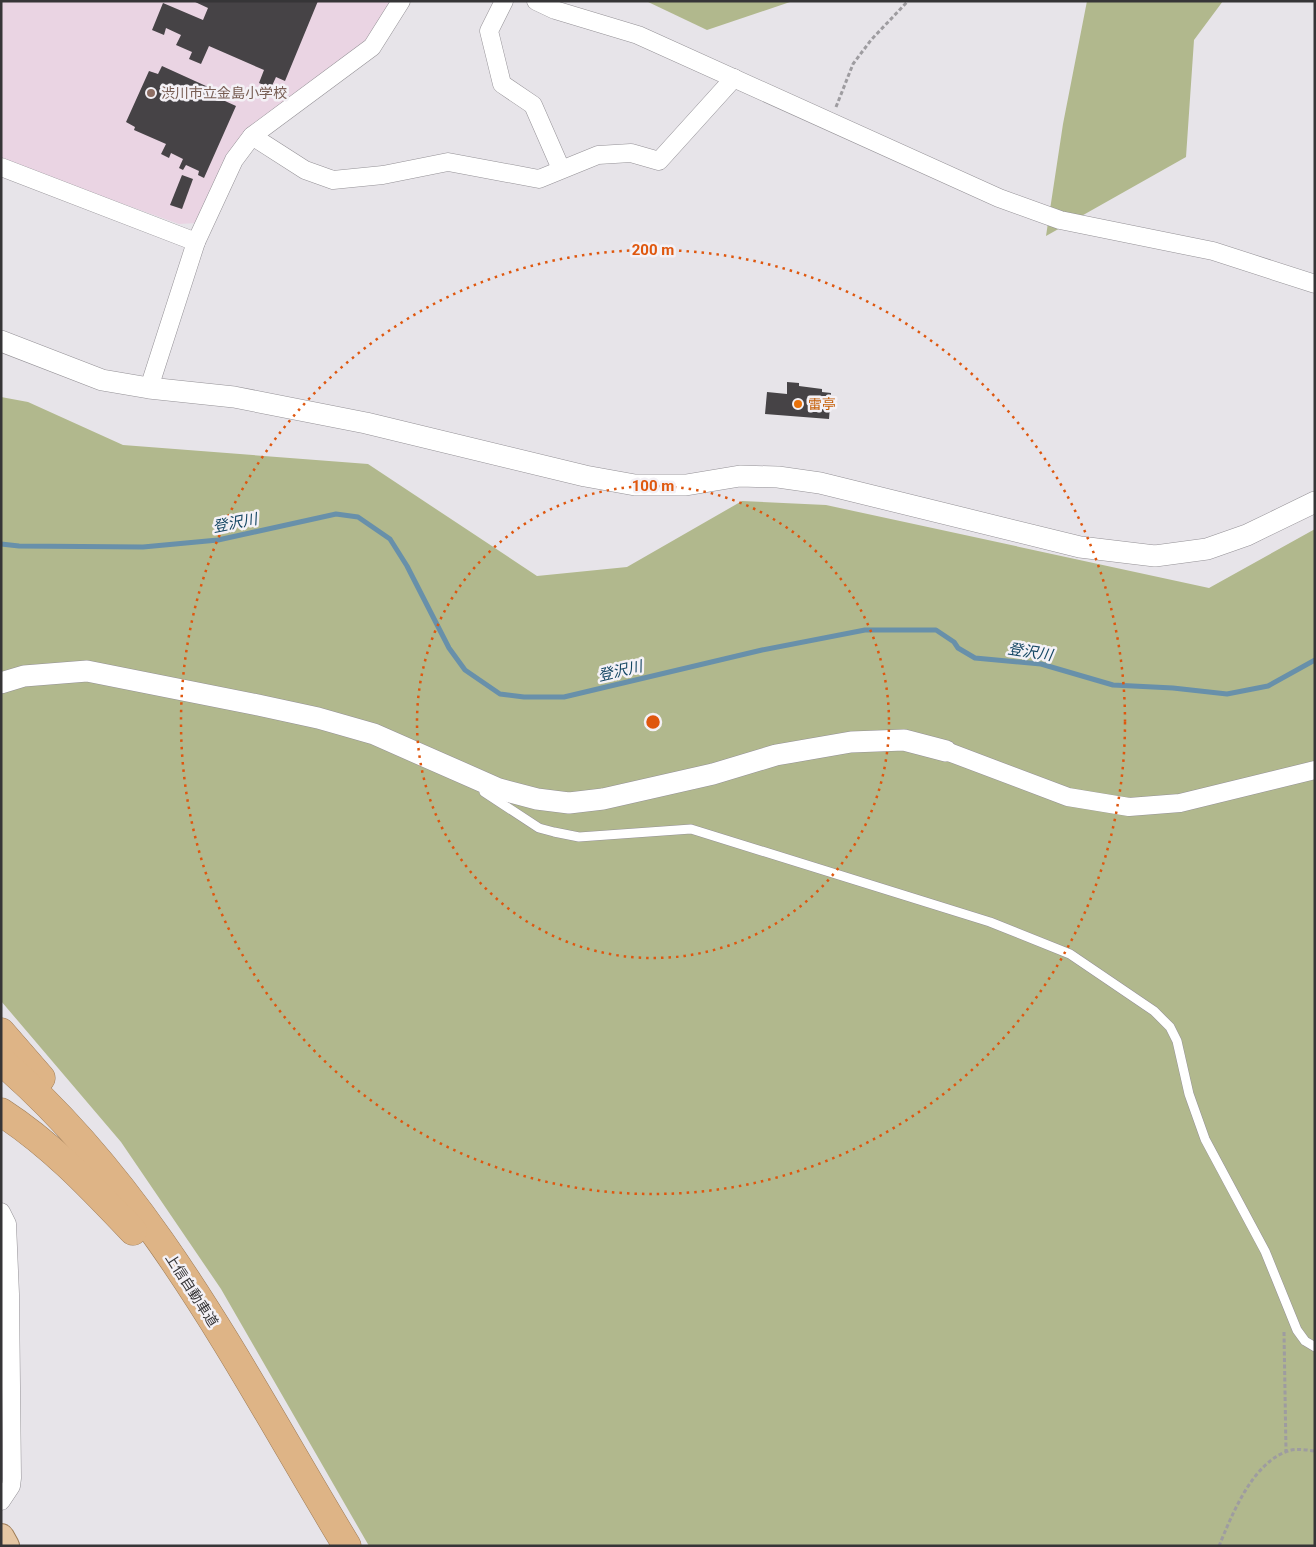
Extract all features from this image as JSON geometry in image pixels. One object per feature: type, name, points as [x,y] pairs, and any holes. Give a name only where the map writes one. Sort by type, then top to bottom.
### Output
[{"type":"highway","points":[[1,1032],[109,1162],[134,1218]]},
{"type":"highway","name":"上信自動車道","points":[[1,1061],[27,1083],[107,1169],[134,1218],[330,1546]]},
{"type":"highway","name":"上信自動車道","points":[[1,1078],[134,1218],[186,1278],[347,1546]]},
{"type":"highway","points":[[1,1112],[32,1132],[134,1218]]},
{"type":"main road","points":[[1,1536],[6,1546]]},
{"type":"street","points":[[149,388],[196,242],[234,160],[252,136],[372,46],[401,1]]},
{"type":"street","points":[[504,1],[490,31],[502,84],[534,105],[561,169]]},
{"type":"street","points":[[536,1],[563,13],[638,35],[999,198],[1060,220],[1214,252],[1315,284]]},
{"type":"street","points":[[252,136],[305,170],[333,180],[383,175],[448,162],[539,179],[598,155],[631,153],[659,161],[734,78]]},
{"type":"street","points":[[1,167],[196,242]]},
{"type":"street","points":[[1,341],[102,380],[149,388],[234,397],[357,421],[586,476],[635,485],[686,485],[740,476],[778,477],[820,483],[1080,547],[1155,556],[1207,549],[1247,535],[1315,502]]},
{"type":"street","points":[[1,683],[24,676],[87,671],[158,684],[318,718],[374,734],[499,789],[537,799],[569,803],[603,799],[713,774],[776,755],[851,742],[904,740],[946,751],[1068,797],[1129,806],[1180,803],[1315,770]]},
{"type":"street","points":[[1,1212],[7,1224],[10,1294],[12,1478],[11,1486],[1,1502]]},
{"type":"lane","points":[[454,769],[505,807],[539,828],[579,837],[691,829],[990,922],[1070,954],[1154,1011],[1170,1027],[1177,1041],[1189,1094],[1205,1138],[1265,1251],[1297,1330],[1305,1341],[1315,1347]]},
{"type":"path","points":[[830,122],[853,64],[871,40],[908,1]]},
{"type":"path","points":[[1283,1296],[1286,1451]]},
{"type":"path","points":[[1219,1546],[1247,1486],[1266,1466],[1286,1451],[1296,1449],[1315,1451]]},
{"type":"shaded area","name":"渋川市立金島小学校","points":[[1,1],[392,1],[387,12],[361,47],[241,138],[197,223],[179,224],[1,160]]},
{"type":"green space","points":[[646,1],[793,1],[707,30]]},
{"type":"green space","points":[[1087,1],[1223,1],[1194,40],[1186,157],[1046,236],[1063,124]]},
{"type":"green space","points":[[1,397],[28,402],[123,445],[368,464],[537,576],[627,567],[742,501],[826,505],[1209,588],[1315,529],[1315,1546],[369,1546],[221,1289],[121,1142],[1,1001]]},
{"type":"building","points":[[193,1],[318,1],[285,81],[276,77],[271,88],[259,83],[264,70],[209,46],[201,64],[189,59],[192,52],[176,45],[181,35],[166,28],[164,35],[152,30],[163,3],[203,20],[208,8]]},
{"type":"building","points":[[162,66],[228,96],[225,101],[236,106],[204,178],[198,175],[199,171],[186,165],[183,170],[179,168],[183,159],[171,153],[169,158],[161,154],[166,144],[134,130],[135,127],[126,122],[149,71],[158,74]]},
{"type":"building","points":[[182,175],[193,179],[182,209],[170,205]]},
{"type":"building","name":"雷亭","points":[[787,382],[799,383],[799,386],[822,389],[822,392],[831,393],[829,419],[765,414],[767,392],[787,394]]},
{"type":"waterway","name":"登沢川","points":[[1,544],[19,546],[143,547],[218,540],[336,514],[358,517],[390,539],[407,566],[449,648],[465,670],[500,694],[524,697],[564,697],[762,650],[865,630],[936,630],[954,642],[958,648],[975,658],[1041,664],[1113,685],[1173,688],[1227,694],[1268,686],[1315,660]]},
{"type":"place","name":"渋川市立金島小学校","points":[[151,93]]},
{"type":"place","name":"雷亭","points":[[798,404]]}]
